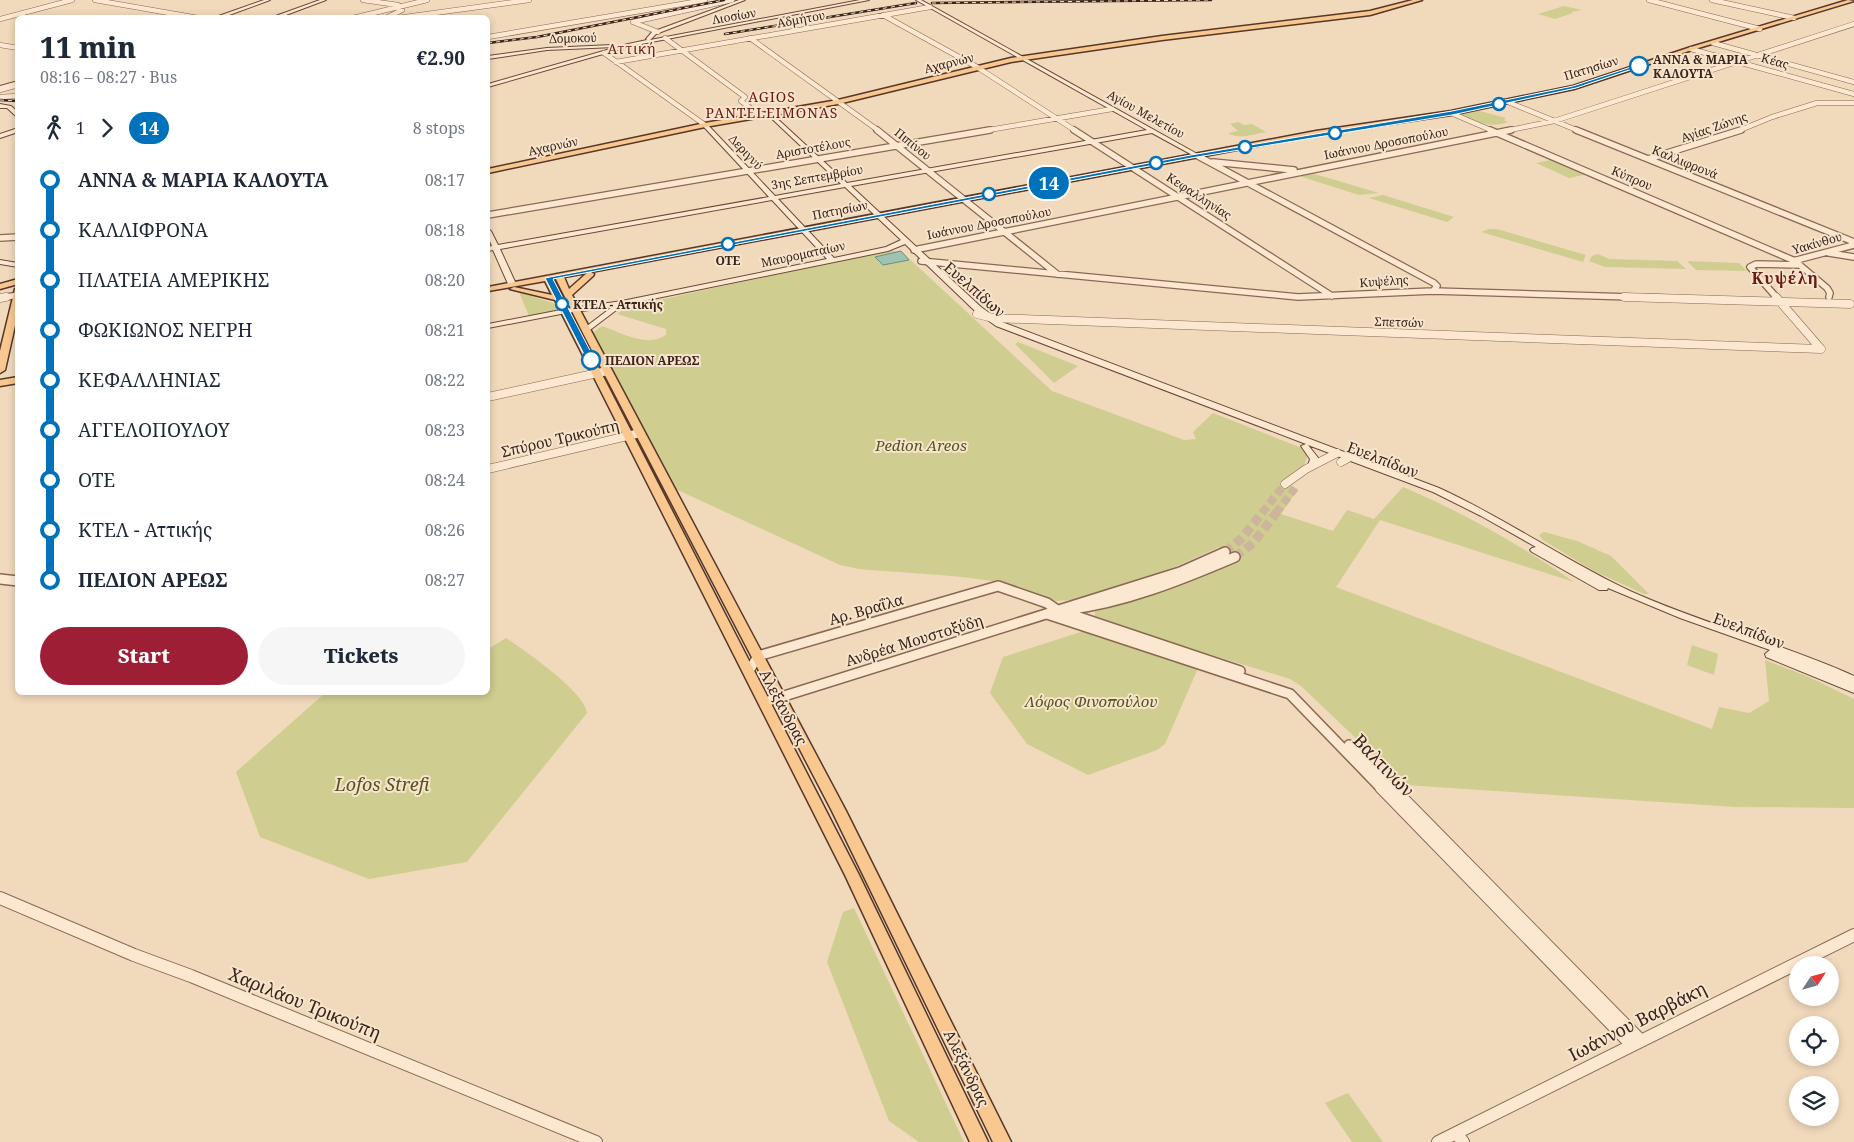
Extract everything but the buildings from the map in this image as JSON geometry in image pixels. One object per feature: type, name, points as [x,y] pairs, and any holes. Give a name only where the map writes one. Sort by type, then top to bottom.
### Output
[{"type":"main road","points":[[224,15],[268,0]]},
{"type":"main road","points":[[281,15],[324,0]]},
{"type":"main road","points":[[656,35],[743,0]]},
{"type":"main road","name":"Λιοσίων","points":[[490,85],[656,35],[664,38],[774,19],[867,0]]},
{"type":"main road","name":"Αγίου Μελετίου","points":[[918,0],[1198,156]]},
{"type":"main road","name":"Αχαρνών","points":[[490,171],[706,126],[838,102],[977,67],[1022,58],[1162,38],[1370,13],[1419,0]]},
{"type":"main road","name":"Πατησίων","points":[[490,293],[513,287],[1314,134],[1451,113],[1508,102],[1582,85],[1691,49],[1853,0]]},
{"type":"main road","name":"Λιοσίων","points":[[603,52],[656,35]]},
{"type":"main road","name":"Δομοκού","points":[[490,58],[547,49],[623,45]]},
{"type":"main road","name":"Δομοκού","points":[[523,53],[595,49],[603,52]]},
{"type":"main road","points":[[0,88],[15,84]]},
{"type":"main road","points":[[0,105],[9,107],[15,112]]},
{"type":"main road","points":[[768,114],[905,241],[924,262]]},
{"type":"main road","name":"Δεριγνύ","points":[[706,126],[832,260]]},
{"type":"main road","points":[[0,135],[15,129]]},
{"type":"main road","name":"3ης Σεπτεμβρίου","points":[[491,248],[1152,131]]},
{"type":"main road","name":"Πατησίων","points":[[1134,168],[1176,162],[1198,156]]},
{"type":"main road","points":[[1176,162],[1208,161]]},
{"type":"main road","name":"Πατησίων","points":[[560,278],[590,274],[805,231]]},
{"type":"main road","name":"Μαυροματαίων","points":[[888,249],[905,241]]},
{"type":"main road","points":[[491,248],[513,287],[560,300]]},
{"type":"main road","name":"Μαυροματαίων","points":[[490,326],[566,311],[622,303],[888,249],[911,249]]},
{"type":"main road","points":[[0,262],[15,265]]},
{"type":"main road","name":"Ευελπίδων","points":[[924,262],[978,314],[994,326],[1014,336],[1341,458]]},
{"type":"main road","name":"Ευελπίδων","points":[[924,262],[988,318],[1027,336],[1451,502],[1496,526],[1576,575],[1612,593],[1847,680],[1854,689]]},
{"type":"main road","points":[[568,294],[590,274]]},
{"type":"main road","name":"Αλεξάνδρας","points":[[560,278],[586,331],[602,372]]},
{"type":"main road","name":"Αλεξάνδρας","points":[[550,280],[602,372],[634,434],[749,671],[772,700],[881,893],[1002,1142]]},
{"type":"main road","points":[[0,287],[15,281]]},
{"type":"main road","name":"Πατησίων","points":[[490,289],[513,287]]},
{"type":"main road","points":[[0,370],[4,335],[15,300]]},
{"type":"main road","points":[[586,331],[622,303]]},
{"type":"main road","points":[[0,383],[15,380]]},
{"type":"main road","name":"Αλεξάνδρας","points":[[634,434],[758,656],[772,700],[862,896],[979,1142]]},
{"type":"main road","points":[[1306,446],[1315,460],[1312,466]]},
{"type":"street","points":[[15,15],[72,0]]},
{"type":"street","points":[[95,0],[181,15]]},
{"type":"street","points":[[363,0],[401,6],[423,3],[427,0]]},
{"type":"street","points":[[423,3],[431,15],[529,0]]},
{"type":"street","points":[[490,37],[705,0]]},
{"type":"street","points":[[656,35],[633,22],[732,0]]},
{"type":"street","points":[[1649,0],[1760,29]]},
{"type":"street","points":[[1712,0],[1794,18]]},
{"type":"street","points":[[363,15],[423,3]]},
{"type":"street","points":[[392,15],[413,5]]},
{"type":"street","name":"Αδμήτου","points":[[616,62],[930,7]]},
{"type":"street","points":[[0,19],[15,15]]},
{"type":"street","name":"Κεφαλληνίας","points":[[882,15],[977,67],[1332,296]]},
{"type":"street","name":"Ιωάννου Δροσοπούλου","points":[[911,249],[1555,121],[1854,24]]},
{"type":"street","points":[[664,38],[745,97],[741,101],[757,113],[768,114]]},
{"type":"street","name":"Πιπίνου","points":[[750,38],[898,145],[1058,274]]},
{"type":"street","points":[[1713,43],[1854,82]]},
{"type":"street","points":[[0,46],[15,48]]},
{"type":"street","name":"Κέας","points":[[1691,49],[1854,94]]},
{"type":"street","points":[[603,52],[706,126]]},
{"type":"street","points":[[0,97],[15,96]]},
{"type":"street","name":"Καλλιφρονά","points":[[1508,102],[1854,243]]},
{"type":"street","points":[[1757,123],[1817,103],[1854,103]]},
{"type":"street","name":"Αριστοτέλους","points":[[490,215],[1055,118],[1115,110]]},
{"type":"street","name":"Κύπρου","points":[[1451,113],[1795,261],[1829,290],[1829,297]]},
{"type":"street","name":"Αγίας Ζώνης","points":[[1648,159],[1726,136],[1757,123]]},
{"type":"street","name":"Αγίου Μελετίου","points":[[1198,156],[1434,283],[1437,286],[1433,290]]},
{"type":"street","points":[[1208,161],[1304,171]]},
{"type":"street","points":[[0,238],[15,238]]},
{"type":"street","name":"Υακίνθου","points":[[1786,265],[1854,243]]},
{"type":"street","points":[[1826,252],[1854,257]]},
{"type":"street","name":"Κυψέλης","points":[[924,262],[1274,296],[1332,296],[1433,290],[1852,305]]},
{"type":"street","points":[[1778,302],[1750,266],[1759,264],[1802,265]]},
{"type":"street","points":[[1770,292],[1806,303]]},
{"type":"street","points":[[0,298],[15,294]]},
{"type":"street","points":[[1820,303],[1829,297],[1852,305]]},
{"type":"street","name":"Σπετσών","points":[[978,314],[988,318],[1821,349],[1778,302]]},
{"type":"street","points":[[490,397],[602,372]]},
{"type":"street","name":"Σπύρου Τρικούπη","points":[[490,469],[634,434]]},
{"type":"street","points":[[1285,484],[1312,466],[1341,458]]},
{"type":"street","name":"Ανδρέα Μουστοξύδη","points":[[772,700],[1180,572],[1225,552]]},
{"type":"street","name":"Ανδρέα Μουστοξύδη","points":[[1058,610],[1092,608],[1186,578],[1234,557]]},
{"type":"street","points":[[0,579],[15,582]]},
{"type":"street","name":"Αρ. Βραΐλα","points":[[758,656],[998,586],[1047,603],[1058,610]]},
{"type":"street","points":[[1092,608],[1088,614],[1093,622]]},
{"type":"street","points":[[1058,610],[1069,621]]},
{"type":"street","name":"Βαλτινών","points":[[1058,610],[1294,690],[1636,1042]]},
{"type":"street","name":"Βαλτινών","points":[[1047,614],[1293,696],[1636,1042]]},
{"type":"street","points":[[749,671],[758,656]]},
{"type":"street","name":"Χαριλάου Τρικούπη","points":[[0,898],[134,955],[191,976],[596,1142]]},
{"type":"street","name":"Ιωάννου Βαρβάκη","points":[[1438,1142],[1459,1138],[1636,1042],[1854,934]]},
{"type":"green space","points":[[1564,6],[1582,10],[1571,12],[1573,13],[1555,19],[1538,14]]},
{"type":"green space","points":[[1476,110],[1506,118],[1504,120],[1508,122],[1495,125],[1488,124],[1456,114]]},
{"type":"green space","points":[[1238,122],[1244,125],[1252,124],[1266,132],[1242,136],[1228,133],[1238,131],[1230,124]]},
{"type":"green space","points":[[1555,159],[1588,174],[1569,178],[1536,163]]},
{"type":"green space","points":[[1308,172],[1379,193],[1359,195],[1296,175]]},
{"type":"green space","points":[[1383,195],[1454,217],[1447,222],[1369,198]]},
{"type":"green space","points":[[1497,229],[1586,255],[1583,262],[1481,232]]},
{"type":"green space","name":"Pedion Areos","points":[[888,250],[902,252],[1052,391],[1184,440],[1196,439],[1193,432],[1213,413],[1304,449],[1308,455],[1304,466],[1281,482],[1298,489],[1281,514],[1333,531],[1347,510],[1374,519],[1403,487],[1448,507],[1491,530],[1574,582],[1380,520],[1336,587],[1712,729],[1719,707],[1749,713],[1769,701],[1765,660],[1809,677],[1854,699],[1854,808],[1736,807],[1405,785],[1301,686],[1290,679],[1095,619],[1095,611],[1210,573],[1238,560],[1219,547],[1117,589],[1075,599],[1057,601],[1034,596],[992,581],[943,575],[859,569],[840,565],[669,486],[591,334],[602,326],[634,338],[643,340],[659,339],[666,335],[666,329],[617,314],[627,307]]},
{"type":"green space","points":[[1598,254],[1609,259],[1677,261],[1686,269],[1605,267],[1589,261],[1592,256]]},
{"type":"green space","points":[[1687,261],[1739,263],[1747,271],[1696,270]]},
{"type":"green space","points":[[519,292],[553,303],[560,310],[529,316]]},
{"type":"green space","points":[[1018,342],[1078,366],[1054,383],[1015,344]]},
{"type":"green space","points":[[1544,532],[1577,541],[1611,556],[1649,594],[1644,594],[1592,570],[1543,540],[1539,535]]},
{"type":"green space","name":"Λόφος Φινοπούλου","points":[[1085,628],[1199,666],[1165,744],[1157,750],[1088,775],[1027,744],[990,693],[1003,657],[1081,632]]},
{"type":"green space","name":"Lofos Strefi","points":[[506,638],[566,683],[584,704],[587,713],[467,862],[369,879],[260,837],[236,772],[323,695],[490,695],[490,648]]},
{"type":"green space","points":[[1692,645],[1718,654],[1714,675],[1687,665]]},
{"type":"green space","points":[[854,908],[964,1142],[919,1142],[889,1121],[827,962],[843,912]]},
{"type":"green space","points":[[1348,1093],[1383,1142],[1352,1142],[1325,1103]]},
{"type":"shaded area","points":[[901,251],[909,260],[883,265],[875,257]]},
{"type":"tunnel","points":[[1262,513],[1285,484]]},
{"type":"tunnel","points":[[1276,513],[1295,488]]},
{"type":"tunnel","points":[[1225,552],[1242,538],[1263,512]]},
{"type":"tunnel","points":[[1235,557],[1253,543],[1277,512]]},
{"type":"railway","points":[[490,43],[537,37],[724,0]]},
{"type":"railway","points":[[932,3],[1211,0]]},
{"type":"railway","points":[[725,34],[916,3]]},
{"type":"railway","points":[[0,100],[15,101]]},
{"type":"bus line","name":"14","points":[[591,360],[548,278],[1191,156],[1314,134],[1320,135],[1452,113],[1574,87],[1639,66]]},
{"type":"place","name":"ΑΝΝΑ & ΜΑΡΙΑ ΚΑΛΟΥΤΑ","points":[[1639,66]]},
{"type":"place","name":"ΟΤΕ","points":[[728,244]]},
{"type":"place","name":"ΚΤΕΛ - Αττικής","points":[[562,304]]},
{"type":"place","name":"ΠΕΔΙΟΝ ΑΡΕΩΣ","points":[[591,360]]},
{"type":"district","name":"Αττική","points":[[632,48]]},
{"type":"district","name":"AGIOS PANTELEIMONAS","points":[[772,104]]},
{"type":"district","name":"Κυψέλη","points":[[1785,278]]}]
